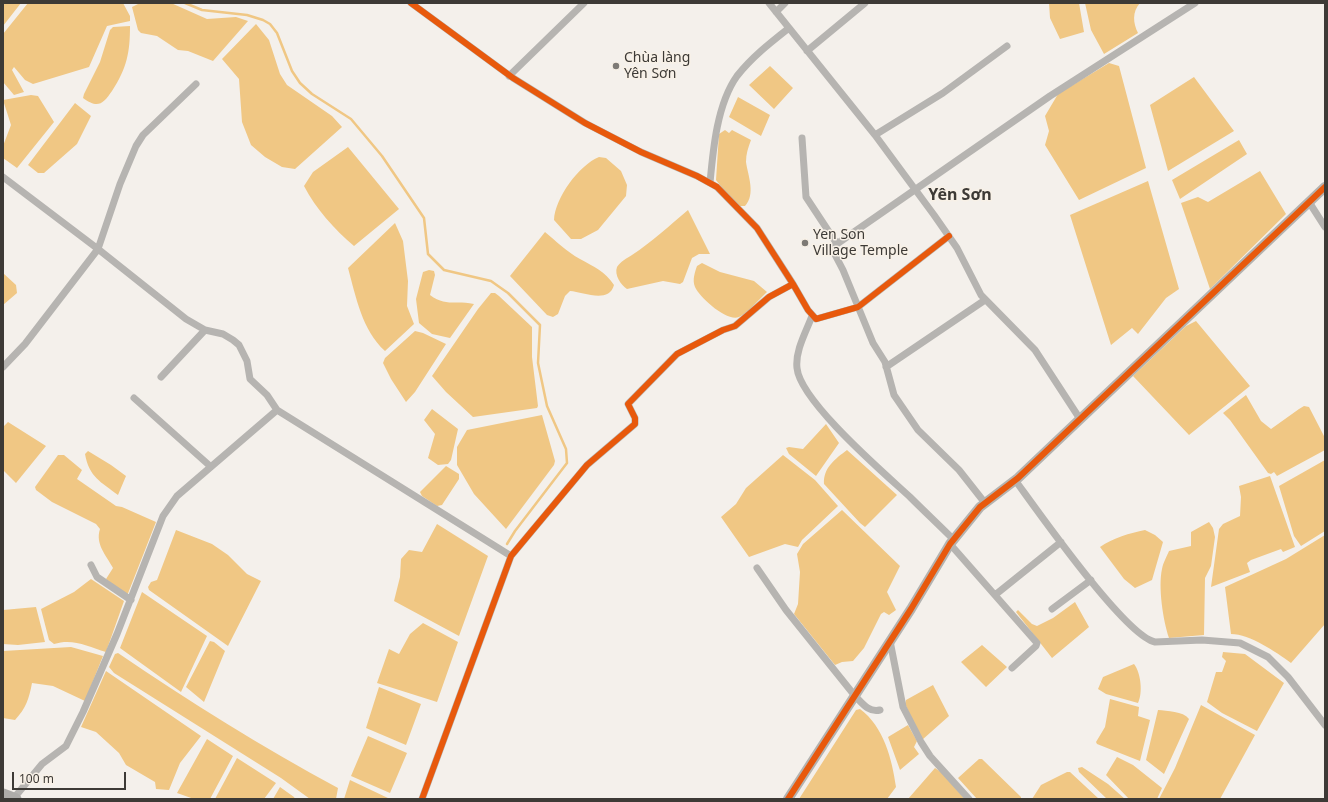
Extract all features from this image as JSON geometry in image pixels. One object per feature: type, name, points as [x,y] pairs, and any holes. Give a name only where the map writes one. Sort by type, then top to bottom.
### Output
[{"type":"main road","points":[[3,794],[15,799]]},
{"type":"street","points":[[411,3],[509,76],[585,123],[641,152],[717,187],[757,228],[812,316],[816,319],[858,307],[949,236]]},
{"type":"street","points":[[509,76],[584,3]]},
{"type":"street","points":[[769,3],[874,135],[949,236],[974,283],[985,300],[1015,327],[1034,350],[1080,419]]},
{"type":"street","points":[[776,12],[785,3]]},
{"type":"street","points":[[807,51],[865,3]]},
{"type":"street","points":[[833,246],[915,191],[1062,87],[1195,3]]},
{"type":"street","points":[[710,183],[714,139],[721,113],[736,78],[761,50],[789,28]]},
{"type":"street","points":[[874,135],[943,93],[1007,46]]},
{"type":"street","points":[[3,367],[25,344],[98,249],[120,184],[142,135],[196,84]]},
{"type":"street","points":[[802,138],[806,198],[833,246],[873,343],[886,367],[894,395],[918,430],[959,470],[985,503]]},
{"type":"street","points":[[3,177],[98,249],[186,319],[205,330],[223,334],[239,345],[247,361],[250,380],[267,395],[277,410],[511,556]]},
{"type":"street","points":[[788,799],[966,522],[985,503],[1015,480],[1325,187]]},
{"type":"street","points":[[1310,202],[1325,226]]},
{"type":"street","points":[[422,799],[511,556],[587,465],[635,424],[635,418],[628,404],[677,354],[723,330],[735,326],[769,297],[793,284]]},
{"type":"street","points":[[886,367],[985,300]]},
{"type":"street","points":[[812,316],[797,360],[796,369],[805,390],[814,403],[952,542],[1037,644],[1012,668]]},
{"type":"street","points":[[161,377],[205,330]]},
{"type":"street","points":[[134,398],[210,466]]},
{"type":"street","points":[[15,799],[42,764],[66,746],[83,712],[131,600],[164,516],[177,496],[210,466],[277,410]]},
{"type":"street","points":[[1015,480],[1091,580],[1120,614],[1150,641],[1202,640],[1240,643],[1268,658],[1288,677],[1325,725]]},
{"type":"street","points":[[995,595],[1061,542]]},
{"type":"street","points":[[91,565],[98,577],[131,600]]},
{"type":"street","points":[[757,568],[786,610],[855,696],[868,708],[875,712],[880,710]]},
{"type":"street","points":[[1052,608],[1091,580]]},
{"type":"street","points":[[890,641],[903,707],[930,756],[969,799]]},
{"type":"shaded area","points":[[3,3],[21,3],[3,26]]},
{"type":"shaded area","points":[[28,3],[123,3],[130,16],[130,21],[107,26],[89,67],[33,84],[25,80],[14,67],[12,70],[24,92],[14,95],[3,82],[3,34]]},
{"type":"shaded area","points":[[140,3],[171,3],[207,19],[236,17],[248,21],[213,61],[188,51],[178,50],[157,36],[141,33],[138,30],[132,7]]},
{"type":"shaded area","points":[[1049,3],[1079,3],[1084,32],[1060,39],[1050,18]]},
{"type":"shaded area","points":[[1085,3],[1140,3],[1137,6],[1134,18],[1138,33],[1104,54],[1091,30]]},
{"type":"shaded area","points":[[256,24],[269,40],[280,74],[287,85],[332,116],[342,127],[295,169],[282,167],[265,157],[251,145],[242,122],[239,79],[222,59]]},
{"type":"shaded area","points":[[130,26],[127,60],[117,83],[106,99],[100,104],[93,103],[83,98],[100,62],[110,30],[113,27]]},
{"type":"shaded area","points":[[1109,63],[1119,66],[1146,168],[1079,200],[1045,145],[1049,131],[1045,116],[1058,94]]},
{"type":"shaded area","points":[[770,66],[793,88],[774,109],[749,85]]},
{"type":"shaded area","points":[[1194,77],[1234,131],[1168,171],[1150,105]]},
{"type":"shaded area","points":[[31,95],[38,96],[54,122],[17,168],[3,158],[3,146],[11,125],[3,100]]},
{"type":"shaded area","points":[[738,97],[770,115],[761,136],[729,117]]},
{"type":"shaded area","points":[[75,103],[91,116],[77,144],[44,173],[38,173],[28,165]]},
{"type":"shaded area","points":[[725,130],[729,133],[732,130],[751,140],[747,151],[746,162],[751,190],[745,206],[740,206],[729,197],[716,180],[719,134]]},
{"type":"shaded area","points":[[1239,140],[1247,154],[1180,199],[1172,180]]},
{"type":"shaded area","points":[[348,147],[399,209],[354,246],[339,233],[326,218],[314,203],[304,186],[313,172]]},
{"type":"shaded area","points":[[599,157],[606,158],[621,171],[627,185],[626,196],[598,230],[581,239],[571,239],[554,220],[555,211],[569,183],[584,167]]},
{"type":"shaded area","points":[[1260,171],[1286,214],[1210,289],[1181,203],[1198,197],[1208,202]]},
{"type":"shaded area","points":[[1148,181],[1179,289],[1166,298],[1138,334],[1132,328],[1111,345],[1070,215]]},
{"type":"shaded area","points":[[688,210],[710,254],[699,254],[692,258],[683,282],[680,284],[663,281],[627,289],[620,282],[617,276],[616,270],[618,265],[654,239]]},
{"type":"shaded area","points":[[395,223],[403,241],[408,281],[407,306],[414,324],[385,351],[377,343],[365,323],[348,268]]},
{"type":"shaded area","points":[[545,232],[575,256],[607,276],[614,285],[611,291],[601,296],[595,296],[570,291],[565,296],[558,314],[553,317],[547,315],[510,276]]},
{"type":"shaded area","points":[[702,263],[720,272],[754,281],[767,292],[750,309],[739,317],[734,318],[721,313],[702,297],[695,287],[695,271],[697,266]]},
{"type":"shaded area","points":[[429,270],[434,271],[435,275],[430,295],[441,301],[474,304],[450,338],[432,334],[419,323],[416,299],[423,272]]},
{"type":"shaded area","points":[[3,273],[16,285],[17,293],[3,305]]},
{"type":"shaded area","points":[[491,293],[495,293],[499,296],[532,327],[532,357],[538,406],[537,408],[473,417],[446,392],[432,376],[478,309]]},
{"type":"shaded area","points":[[1196,321],[1250,386],[1189,435],[1133,376],[1186,326]]},
{"type":"shaded area","points":[[415,331],[423,333],[446,344],[415,392],[406,402],[391,379],[383,363],[385,358]]},
{"type":"shaded area","points":[[1246,395],[1261,421],[1271,429],[1304,406],[1309,407],[1325,438],[1325,450],[1277,476],[1274,472],[1271,474],[1268,473],[1230,420],[1223,413]]},
{"type":"shaded area","points":[[432,409],[458,429],[451,460],[448,464],[438,465],[428,458],[435,434],[424,420]]},
{"type":"shaded area","points":[[542,415],[555,461],[554,465],[506,529],[474,494],[457,465],[457,447],[467,430]]},
{"type":"shaded area","points":[[8,422],[46,446],[16,483],[3,470],[3,427]]},
{"type":"shaded area","points":[[826,424],[839,443],[816,476],[789,454],[786,448],[803,449]]},
{"type":"shaded area","points":[[847,450],[897,495],[865,527],[824,484],[825,473],[831,464]]},
{"type":"shaded area","points":[[88,451],[126,476],[118,495],[93,474],[89,468],[85,454]]},
{"type":"shaded area","points":[[58,455],[64,455],[82,470],[77,479],[116,506],[122,507],[156,522],[127,596],[106,579],[113,568],[100,545],[100,529],[96,524],[52,502],[36,490],[35,487]]},
{"type":"shaded area","points":[[783,455],[815,480],[838,506],[802,540],[798,547],[785,544],[749,557],[721,517],[736,504],[746,488]]},
{"type":"shaded area","points":[[1325,460],[1325,531],[1301,546],[1294,536],[1279,486]]},
{"type":"shaded area","points":[[446,466],[459,474],[459,479],[442,505],[437,506],[422,496],[420,492]]},
{"type":"shaded area","points":[[1270,476],[1295,547],[1283,552],[1281,549],[1251,560],[1247,563],[1250,572],[1211,587],[1219,529],[1223,524],[1240,516],[1241,497],[1239,486]]},
{"type":"shaded area","points":[[842,510],[900,566],[887,592],[896,610],[889,615],[884,612],[881,614],[864,648],[853,661],[842,662],[835,665],[794,614],[798,604],[800,572],[797,554],[803,544]]},
{"type":"shaded area","points":[[1209,522],[1213,528],[1215,537],[1211,566],[1205,578],[1204,635],[1169,638],[1163,613],[1161,594],[1163,564],[1169,551],[1191,546],[1191,532]]},
{"type":"shaded area","points":[[437,524],[488,556],[459,636],[394,601],[400,577],[401,559],[409,550],[422,552]]},
{"type":"shaded area","points":[[176,530],[212,544],[228,555],[247,574],[261,581],[228,646],[149,590],[148,587],[151,582],[157,580]]},
{"type":"shaded area","points":[[1145,530],[1155,535],[1163,542],[1152,580],[1135,588],[1124,579],[1100,547],[1122,536]]},
{"type":"shaded area","points":[[1325,535],[1325,624],[1291,663],[1254,640],[1231,634],[1225,587],[1286,559]]},
{"type":"shaded area","points":[[91,579],[124,601],[106,652],[74,642],[61,642],[54,644],[49,640],[41,609],[74,592]]},
{"type":"shaded area","points":[[142,592],[207,636],[181,692],[120,648]]},
{"type":"shaded area","points":[[1075,602],[1089,627],[1052,658],[1016,612],[1018,610],[1032,624],[1037,626],[1053,618]]},
{"type":"shaded area","points":[[36,607],[45,642],[18,645],[3,644],[3,610]]},
{"type":"shaded area","points":[[423,623],[458,642],[437,702],[377,683],[389,649],[399,654],[410,634]]},
{"type":"shaded area","points":[[210,641],[214,642],[225,651],[204,702],[186,687]]},
{"type":"shaded area","points":[[982,645],[1007,667],[986,687],[961,662]]},
{"type":"shaded area","points":[[71,647],[103,656],[85,701],[53,686],[32,683],[30,694],[19,716],[15,720],[3,718],[3,651]]},
{"type":"shaded area","points":[[1223,652],[1245,654],[1284,683],[1257,731],[1222,713],[1207,702],[1216,672],[1222,672],[1226,661],[1222,657]]},
{"type":"shaded area","points":[[118,653],[226,724],[338,788],[336,799],[310,799],[281,778],[114,673],[109,667],[115,654]]},
{"type":"shaded area","points":[[1134,664],[1138,672],[1140,683],[1140,699],[1138,703],[1106,694],[1098,689],[1103,677]]},
{"type":"shaded area","points":[[106,671],[201,736],[180,763],[169,790],[156,789],[155,782],[126,765],[119,753],[96,732],[81,727]]},
{"type":"shaded area","points":[[933,685],[949,716],[922,740],[905,704],[906,700]]},
{"type":"shaded area","points":[[379,687],[421,704],[406,745],[366,728]]},
{"type":"shaded area","points":[[1110,699],[1139,707],[1138,716],[1150,720],[1140,761],[1097,744],[1096,742],[1105,727]]},
{"type":"shaded area","points":[[1201,705],[1255,735],[1220,799],[1159,799],[1175,768]]},
{"type":"shaded area","points":[[860,709],[875,725],[886,744],[896,787],[887,799],[799,799],[856,710]]},
{"type":"shaded area","points":[[1158,710],[1183,714],[1189,719],[1164,774],[1146,760]]},
{"type":"shaded area","points":[[908,725],[917,741],[914,747],[919,754],[900,770],[888,737]]},
{"type":"shaded area","points":[[368,736],[407,753],[390,793],[351,776]]},
{"type":"shaded area","points":[[207,739],[233,756],[210,799],[194,799],[177,793]]},
{"type":"shaded area","points":[[1117,757],[1133,765],[1162,788],[1157,799],[1129,799],[1106,775]]},
{"type":"shaded area","points":[[237,758],[276,783],[264,799],[215,799]]},
{"type":"shaded area","points":[[979,759],[982,759],[1021,797],[1021,799],[977,799],[958,778]]},
{"type":"shaded area","points":[[1082,767],[1108,784],[1125,799],[1107,799],[1079,772],[1078,768]]},
{"type":"shaded area","points":[[935,768],[941,772],[965,799],[908,799]]},
{"type":"shaded area","points":[[1067,772],[1070,772],[1099,799],[1032,799],[1041,785]]},
{"type":"shaded area","points":[[350,780],[390,799],[344,799]]},
{"type":"shaded area","points":[[280,787],[294,797],[295,799],[273,799]]},
{"type":"waterway","points":[[185,3],[202,10],[247,15],[270,24],[277,33],[292,71],[300,83],[312,94],[351,119],[382,156],[424,218],[428,254],[444,270],[491,281],[508,293],[540,325],[538,363],[547,406],[566,449],[567,463],[515,531],[507,544]]},
{"type":"cycle path","points":[[411,3],[513,78],[585,123],[641,152],[697,176],[717,187],[757,228],[808,310],[816,319],[858,307],[949,236]]},
{"type":"cycle path","points":[[788,799],[911,609],[950,544],[980,507],[1018,478],[1325,187]]},
{"type":"cycle path","points":[[422,799],[511,556],[587,465],[635,424],[635,418],[628,404],[677,354],[723,330],[735,326],[769,297],[793,284]]},
{"type":"place","name":"Chùa làng Yên Sơn","points":[[616,66]]},
{"type":"place","name":"Yen Son Village Temple","points":[[805,243]]},
{"type":"district","name":"Yên Sơn","points":[[960,195]]}]
